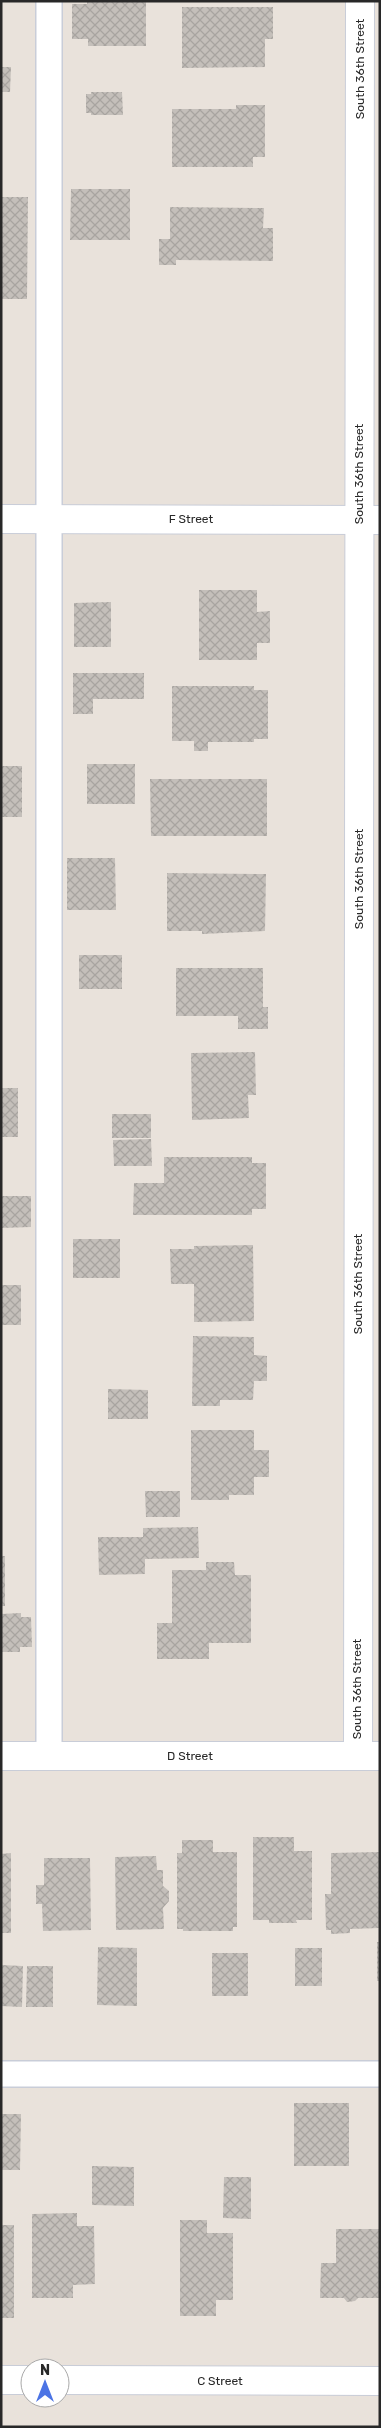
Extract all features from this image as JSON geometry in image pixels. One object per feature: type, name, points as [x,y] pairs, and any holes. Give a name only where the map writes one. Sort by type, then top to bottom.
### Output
[{"type":"street","name":"South 36th Street","points":[[360,1],[370,520],[369,1756]]},
{"type":"street","name":"F Street","points":[[1,519],[370,520]]},
{"type":"street","name":"D Street","points":[[1,1756],[369,1756]]},
{"type":"street","points":[[1,2380],[20,2380]]},
{"type":"street","name":"C Street","points":[[70,2380],[380,2381]]},
{"type":"lane","points":[[49,1],[49,1756]]},
{"type":"lane","points":[[1,2074],[380,2074]]},
{"type":"building","points":[[87,1],[146,1],[146,46],[88,46],[88,39],[72,39],[72,4],[87,4]]},
{"type":"building","points":[[182,7],[273,7],[273,39],[265,39],[265,67],[182,68]]},
{"type":"building","points":[[1,67],[11,67],[10,92],[1,92]]},
{"type":"building","points":[[91,92],[122,92],[123,115],[91,115],[91,113],[86,113],[86,94],[91,94]]},
{"type":"building","points":[[236,105],[265,105],[265,157],[253,157],[253,167],[172,167],[172,109],[236,109]]},
{"type":"building","points":[[71,189],[130,189],[130,240],[70,240]]},
{"type":"building","points":[[1,197],[28,197],[27,299],[1,299]]},
{"type":"building","points":[[170,207],[264,208],[263,228],[273,228],[273,261],[176,260],[176,265],[159,265],[159,239],[170,239]]},
{"type":"building","points":[[199,590],[257,590],[257,612],[270,611],[270,643],[257,643],[257,660],[199,660]]},
{"type":"building","points":[[111,602],[111,647],[74,647],[74,603]]},
{"type":"building","points":[[73,673],[144,673],[144,699],[93,699],[93,714],[73,714]]},
{"type":"building","points":[[172,686],[254,686],[254,690],[268,690],[268,739],[254,739],[254,742],[208,742],[208,751],[194,751],[194,741],[172,741]]},
{"type":"building","points":[[87,764],[135,764],[135,804],[87,804]]},
{"type":"building","points":[[1,766],[22,766],[22,817],[1,817]]},
{"type":"building","points":[[150,779],[267,779],[267,836],[151,836]]},
{"type":"building","points":[[67,858],[115,858],[116,910],[67,910]]},
{"type":"building","points":[[167,873],[266,874],[265,931],[202,934],[202,931],[167,931]]},
{"type":"building","points":[[79,955],[122,955],[122,989],[79,989]]},
{"type":"building","points":[[176,968],[263,968],[263,1007],[268,1007],[268,1029],[238,1029],[238,1016],[176,1016]]},
{"type":"building","points":[[255,1052],[256,1095],[248,1095],[249,1118],[192,1120],[191,1053]]},
{"type":"building","points":[[1,1088],[18,1088],[18,1137],[1,1137]]},
{"type":"building","points":[[112,1114],[151,1114],[151,1138],[112,1138]]},
{"type":"building","points":[[151,1139],[152,1166],[114,1166],[113,1140]]},
{"type":"building","points":[[164,1157],[252,1157],[252,1163],[266,1163],[266,1209],[252,1209],[252,1215],[133,1215],[134,1183],[164,1183]]},
{"type":"building","points":[[1,1196],[31,1196],[31,1227],[1,1228]]},
{"type":"building","points":[[73,1239],[120,1239],[120,1278],[73,1278]]},
{"type":"building","points":[[253,1245],[254,1321],[194,1322],[194,1284],[171,1284],[170,1249],[194,1249],[194,1246]]},
{"type":"building","points":[[1,1285],[21,1285],[21,1325],[1,1325]]},
{"type":"building","points":[[193,1336],[254,1337],[254,1355],[267,1356],[267,1381],[254,1381],[253,1400],[220,1400],[220,1406],[192,1406]]},
{"type":"building","points":[[108,1389],[148,1390],[148,1419],[108,1419]]},
{"type":"building","points":[[191,1430],[254,1430],[254,1450],[269,1450],[269,1477],[254,1477],[254,1495],[229,1495],[229,1500],[191,1500]]},
{"type":"building","points":[[145,1491],[180,1491],[180,1517],[146,1517]]},
{"type":"building","points":[[198,1527],[199,1558],[145,1559],[145,1574],[99,1575],[98,1537],[143,1537],[143,1528]]},
{"type":"building","points":[[1,1556],[5,1556],[5,1606],[1,1606]]},
{"type":"building","points":[[206,1562],[234,1562],[235,1575],[251,1575],[251,1643],[209,1643],[209,1659],[157,1659],[157,1623],[172,1623],[172,1570],[206,1570]]},
{"type":"building","points":[[21,1613],[21,1617],[31,1617],[32,1647],[20,1647],[20,1652],[1,1652],[1,1614]]},
{"type":"building","points":[[253,1837],[294,1837],[294,1851],[312,1851],[312,1920],[296,1920],[297,1923],[269,1923],[269,1920],[253,1920]]},
{"type":"building","points":[[182,1840],[213,1840],[213,1852],[237,1852],[237,1927],[233,1927],[233,1931],[183,1931],[183,1929],[177,1929],[177,1853],[182,1853]]},
{"type":"building","points":[[380,1852],[380,1928],[350,1929],[350,1933],[331,1934],[331,1930],[326,1930],[325,1894],[331,1894],[331,1853]]},
{"type":"building","points":[[11,1853],[11,1933],[1,1933],[1,1854]]},
{"type":"building","points":[[156,1856],[157,1870],[163,1870],[163,1886],[169,1891],[169,1901],[163,1908],[164,1929],[116,1930],[115,1857]]},
{"type":"building","points":[[44,1858],[90,1858],[91,1930],[43,1931],[42,1904],[36,1904],[36,1885],[44,1885]]},
{"type":"building","points":[[377,1942],[380,1942],[380,1981],[377,1981]]},
{"type":"building","points":[[98,1947],[137,1948],[137,2006],[97,2005]]},
{"type":"building","points":[[295,1948],[322,1948],[322,1986],[295,1986]]},
{"type":"building","points":[[212,1953],[248,1953],[248,1996],[212,1996]]},
{"type":"building","points":[[1,1965],[23,1966],[22,2007],[1,2006]]},
{"type":"building","points":[[27,1966],[53,1966],[53,2007],[26,2007]]},
{"type":"building","points":[[294,2103],[349,2103],[349,2166],[294,2166]]},
{"type":"building","points":[[1,2114],[21,2114],[20,2170],[1,2170]]},
{"type":"building","points":[[92,2166],[134,2167],[134,2206],[92,2205]]},
{"type":"building","points":[[224,2177],[251,2177],[251,2219],[223,2218]]},
{"type":"building","points":[[77,2213],[77,2226],[94,2226],[95,2284],[73,2285],[73,2298],[32,2298],[32,2214]]},
{"type":"building","points":[[180,2220],[207,2220],[207,2233],[233,2233],[233,2300],[216,2300],[216,2316],[180,2316]]},
{"type":"building","points":[[1,2225],[14,2225],[14,2318],[1,2318]]},
{"type":"building","points":[[336,2229],[380,2229],[380,2298],[358,2298],[355,2301],[347,2302],[344,2298],[320,2298],[321,2263],[336,2263]]}]
